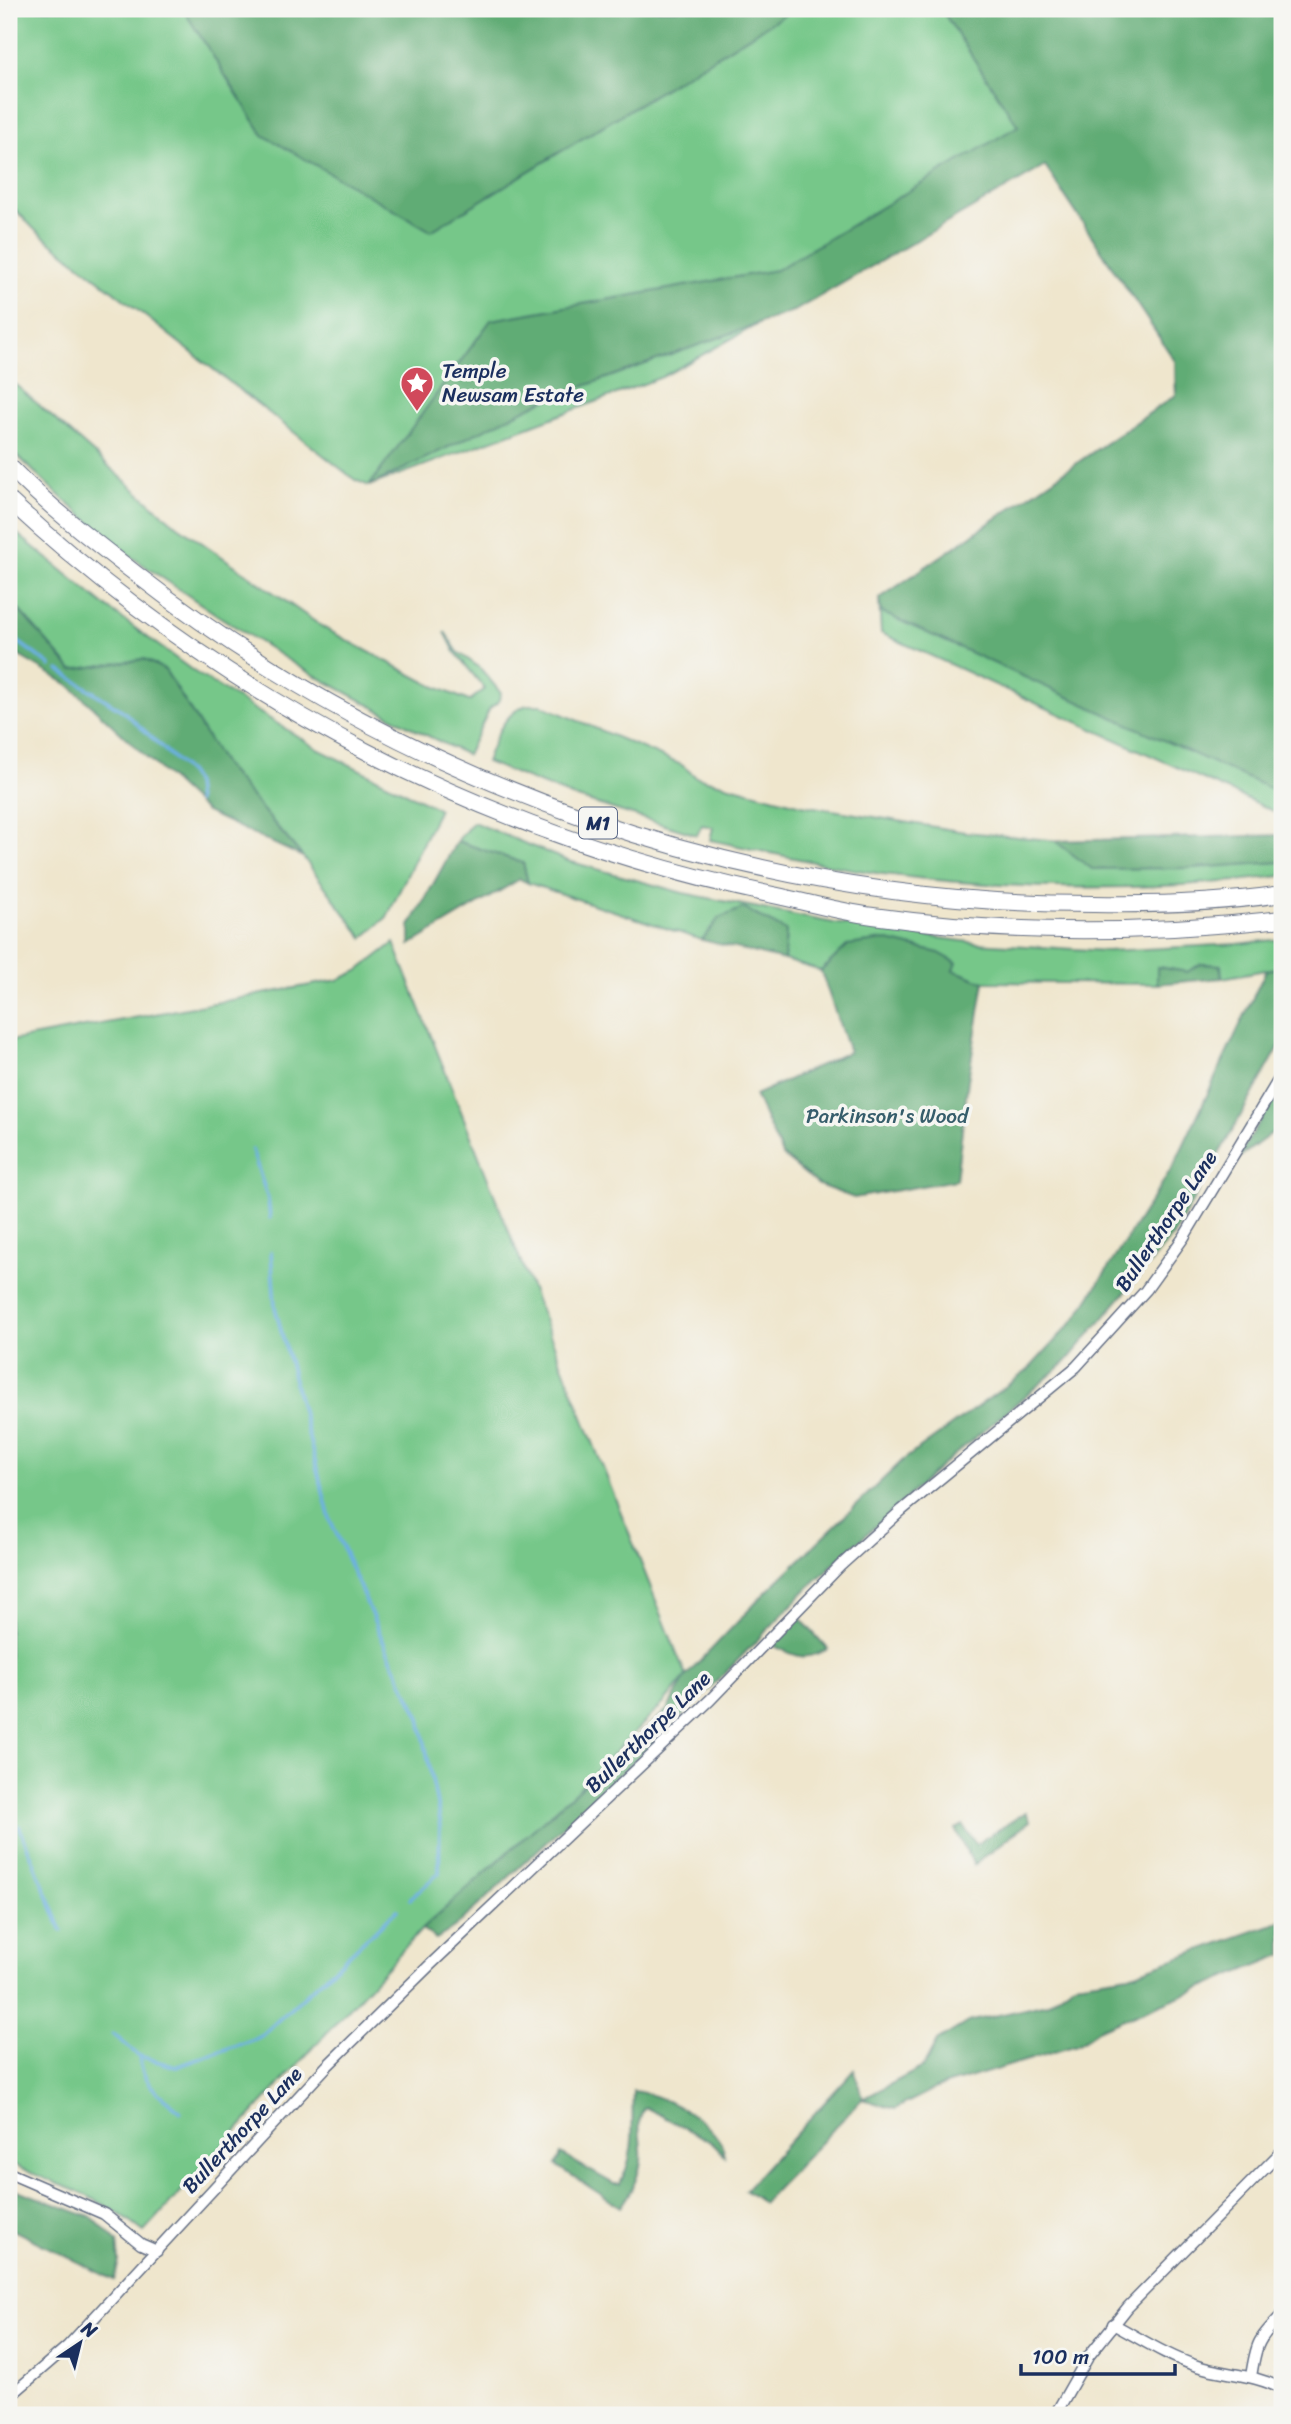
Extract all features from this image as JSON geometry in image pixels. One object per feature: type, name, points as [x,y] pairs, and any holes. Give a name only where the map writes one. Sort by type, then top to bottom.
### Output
[{"type":"highway","name":"M1","points":[[9,466],[85,535],[183,610],[265,666],[448,765],[626,834],[746,865],[842,884],[922,895],[1032,904],[1140,905],[1249,899],[1282,894]]},
{"type":"highway","name":"M1","points":[[9,499],[113,589],[258,691],[336,736],[428,783],[561,837],[727,886],[871,916],[1016,929],[1098,930],[1226,925],[1282,919]]},
{"type":"street","name":"Bullerthorpe Lane","points":[[9,2397],[68,2346],[327,2066],[710,1700],[840,1566],[902,1510],[1076,1367],[1146,1290],[1184,1237],[1282,1074]]},
{"type":"street","points":[[1055,2415],[1088,2357],[1113,2324],[1196,2236],[1282,2151]]},
{"type":"street","points":[[9,2173],[104,2214],[141,2244],[157,2251]]},
{"type":"street","points":[[1251,2377],[1258,2343],[1282,2315]]},
{"type":"street","points":[[1113,2324],[1166,2354],[1195,2366],[1251,2377],[1282,2389]]},
{"type":"green space","name":"Temple Newsam Estate","points":[[9,9],[1282,9],[1282,815],[881,633],[879,599],[1176,395],[1175,361],[1045,166],[662,377],[369,486],[355,480],[35,230],[9,203]]},
{"type":"green space","points":[[183,9],[794,9],[431,231],[263,135]]},
{"type":"green space","points":[[941,9],[1282,9],[1282,794],[881,612],[879,599],[1176,395],[1175,361],[1045,166],[796,310],[540,402],[369,486],[491,320],[776,270],[1018,126]]},
{"type":"green space","points":[[9,379],[171,521],[324,628],[431,685],[469,701],[485,689],[455,652],[445,632],[458,652],[480,668],[501,693],[498,702],[490,708],[467,755],[299,667],[133,558],[65,501],[9,448]]},
{"type":"green space","points":[[9,527],[108,608],[193,671],[318,749],[439,809],[387,917],[363,938],[303,857],[225,766],[165,670],[144,659],[72,670],[9,599]]},
{"type":"green space","points":[[9,599],[72,670],[144,659],[165,670],[225,766],[303,857],[206,812],[69,685],[9,650]]},
{"type":"green space","points":[[527,705],[541,705],[682,765],[696,777],[802,805],[965,832],[1282,862],[1282,876],[1133,887],[982,884],[861,871],[710,840],[713,827],[702,825],[697,835],[574,797],[486,762],[496,736],[506,720]]},
{"type":"green space","points":[[473,822],[568,861],[683,893],[834,923],[976,943],[1107,951],[1282,939],[1282,967],[1222,978],[1221,965],[1201,964],[1187,972],[1158,967],[1157,984],[984,982],[952,970],[956,963],[848,945],[821,971],[784,960],[786,931],[719,919],[702,940],[528,883],[523,863],[457,841]]},
{"type":"green space","points":[[1282,835],[1282,862],[1195,868],[1092,869],[1055,841]]},
{"type":"green space","points":[[457,841],[523,863],[528,883],[520,879],[410,945],[410,926]]},
{"type":"green space","points":[[743,908],[786,931],[784,960],[702,940],[719,918]]},
{"type":"green space","name":"Parkinson's Wood","points":[[884,940],[939,953],[957,963],[953,970],[984,982],[968,1080],[956,1180],[854,1198],[819,1185],[782,1155],[755,1095],[849,1052],[821,971],[848,945]]},
{"type":"green space","points":[[394,943],[686,1676],[664,1703],[571,1796],[422,1929],[144,2232],[92,2198],[9,2162],[9,1041],[338,980],[358,971]]},
{"type":"green space","points":[[1201,964],[1220,965],[1222,978],[1157,984],[1157,967],[1187,972]]},
{"type":"green space","points":[[1282,967],[1282,1042],[1173,1236],[1066,1362],[946,1462],[814,1582],[695,1704],[454,1928],[436,1939],[422,1929],[667,1710],[686,1676],[766,1592],[902,1461],[1027,1371],[1077,1317],[1175,1163],[1266,970]]},
{"type":"green space","points":[[1282,1086],[1282,1128],[1236,1160]]},
{"type":"green space","points":[[799,1617],[828,1649],[812,1656],[799,1656],[770,1644]]},
{"type":"green space","points":[[1026,1812],[1030,1821],[974,1865],[955,1829],[963,1825],[976,1844]]},
{"type":"green space","points":[[1282,1921],[1282,1955],[1102,2028],[1077,2045],[936,2088],[895,2109],[862,2099],[763,2203],[745,2190],[854,2070],[863,2099],[923,2067],[937,2041],[968,2022],[1047,2004],[1075,1983],[1129,1975]]},
{"type":"green space","points":[[633,2091],[660,2098],[689,2112],[713,2132],[725,2156],[710,2141],[645,2107],[640,2119],[640,2168],[634,2185],[620,2207],[556,2165],[561,2154],[614,2184],[620,2184],[631,2149]]},
{"type":"green space","points":[[9,2187],[93,2218],[117,2242],[119,2261],[114,2280],[9,2228]]},
{"type":"waterway","points":[[9,635],[51,666]]},
{"type":"waterway","points":[[59,670],[123,711],[190,774],[195,784],[197,802]]},
{"type":"waterway","points":[[252,1150],[268,1199],[270,1218]]},
{"type":"waterway","points":[[271,1252],[275,1307],[330,1519],[386,1648],[420,1718],[440,1820],[439,1873],[410,1899]]},
{"type":"waterway","points":[[19,1826],[62,1931]]},
{"type":"waterway","points":[[113,2034],[139,2056],[176,2067],[260,2037],[397,1910]]},
{"type":"waterway","points":[[139,2056],[148,2082],[181,2112]]},
{"type":"place","name":"Temple Newsam Estate","points":[[417,413]]}]
